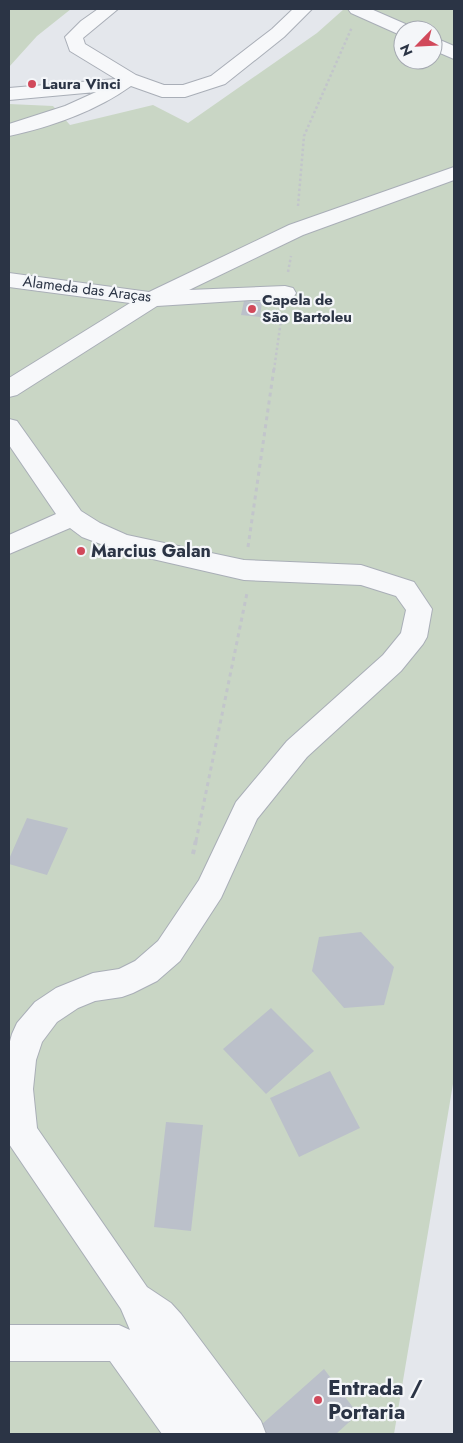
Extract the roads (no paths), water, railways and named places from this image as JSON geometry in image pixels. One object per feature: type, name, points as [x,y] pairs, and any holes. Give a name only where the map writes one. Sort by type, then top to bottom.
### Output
[{"type":"lane","points":[[109,9],[74,37],[77,47],[129,79],[162,91],[185,91],[218,80],[278,34],[303,9]]},
{"type":"lane","points":[[358,9],[393,25]]},
{"type":"lane","points":[[9,94],[108,85],[129,79]]},
{"type":"lane","points":[[9,130],[46,120],[72,110],[116,90],[129,79]]},
{"type":"lane","points":[[9,389],[152,299],[296,230],[454,173]]},
{"type":"lane","name":"Alameda das Araças","points":[[9,280],[152,299],[250,293],[284,293]]},
{"type":"lane","points":[[9,427],[72,517],[91,530],[122,543],[244,570],[361,575],[405,589],[419,609],[414,637],[392,663],[297,748],[246,811],[210,889],[169,951],[146,971],[122,983],[93,988],[67,998],[46,1012],[28,1034],[20,1060],[15,1126],[133,1297],[159,1353],[220,1434]]},
{"type":"lane","points":[[9,545],[72,517]]},
{"type":"lane","points":[[119,1343],[133,1297]]},
{"type":"lane","points":[[133,1297],[158,1316],[168,1327],[248,1434]]},
{"type":"lane","points":[[9,1343],[119,1343]]},
{"type":"lane","points":[[119,1343],[184,1434]]},
{"type":"place","name":"Laura Vinci","points":[[32,84]]},
{"type":"place","name":"Capela de São Bartoleu","points":[[252,309]]},
{"type":"place","name":"Marcius Galan","points":[[81,551]]},
{"type":"place","name":"Entrada / Portaria","points":[[318,1400]]}]
